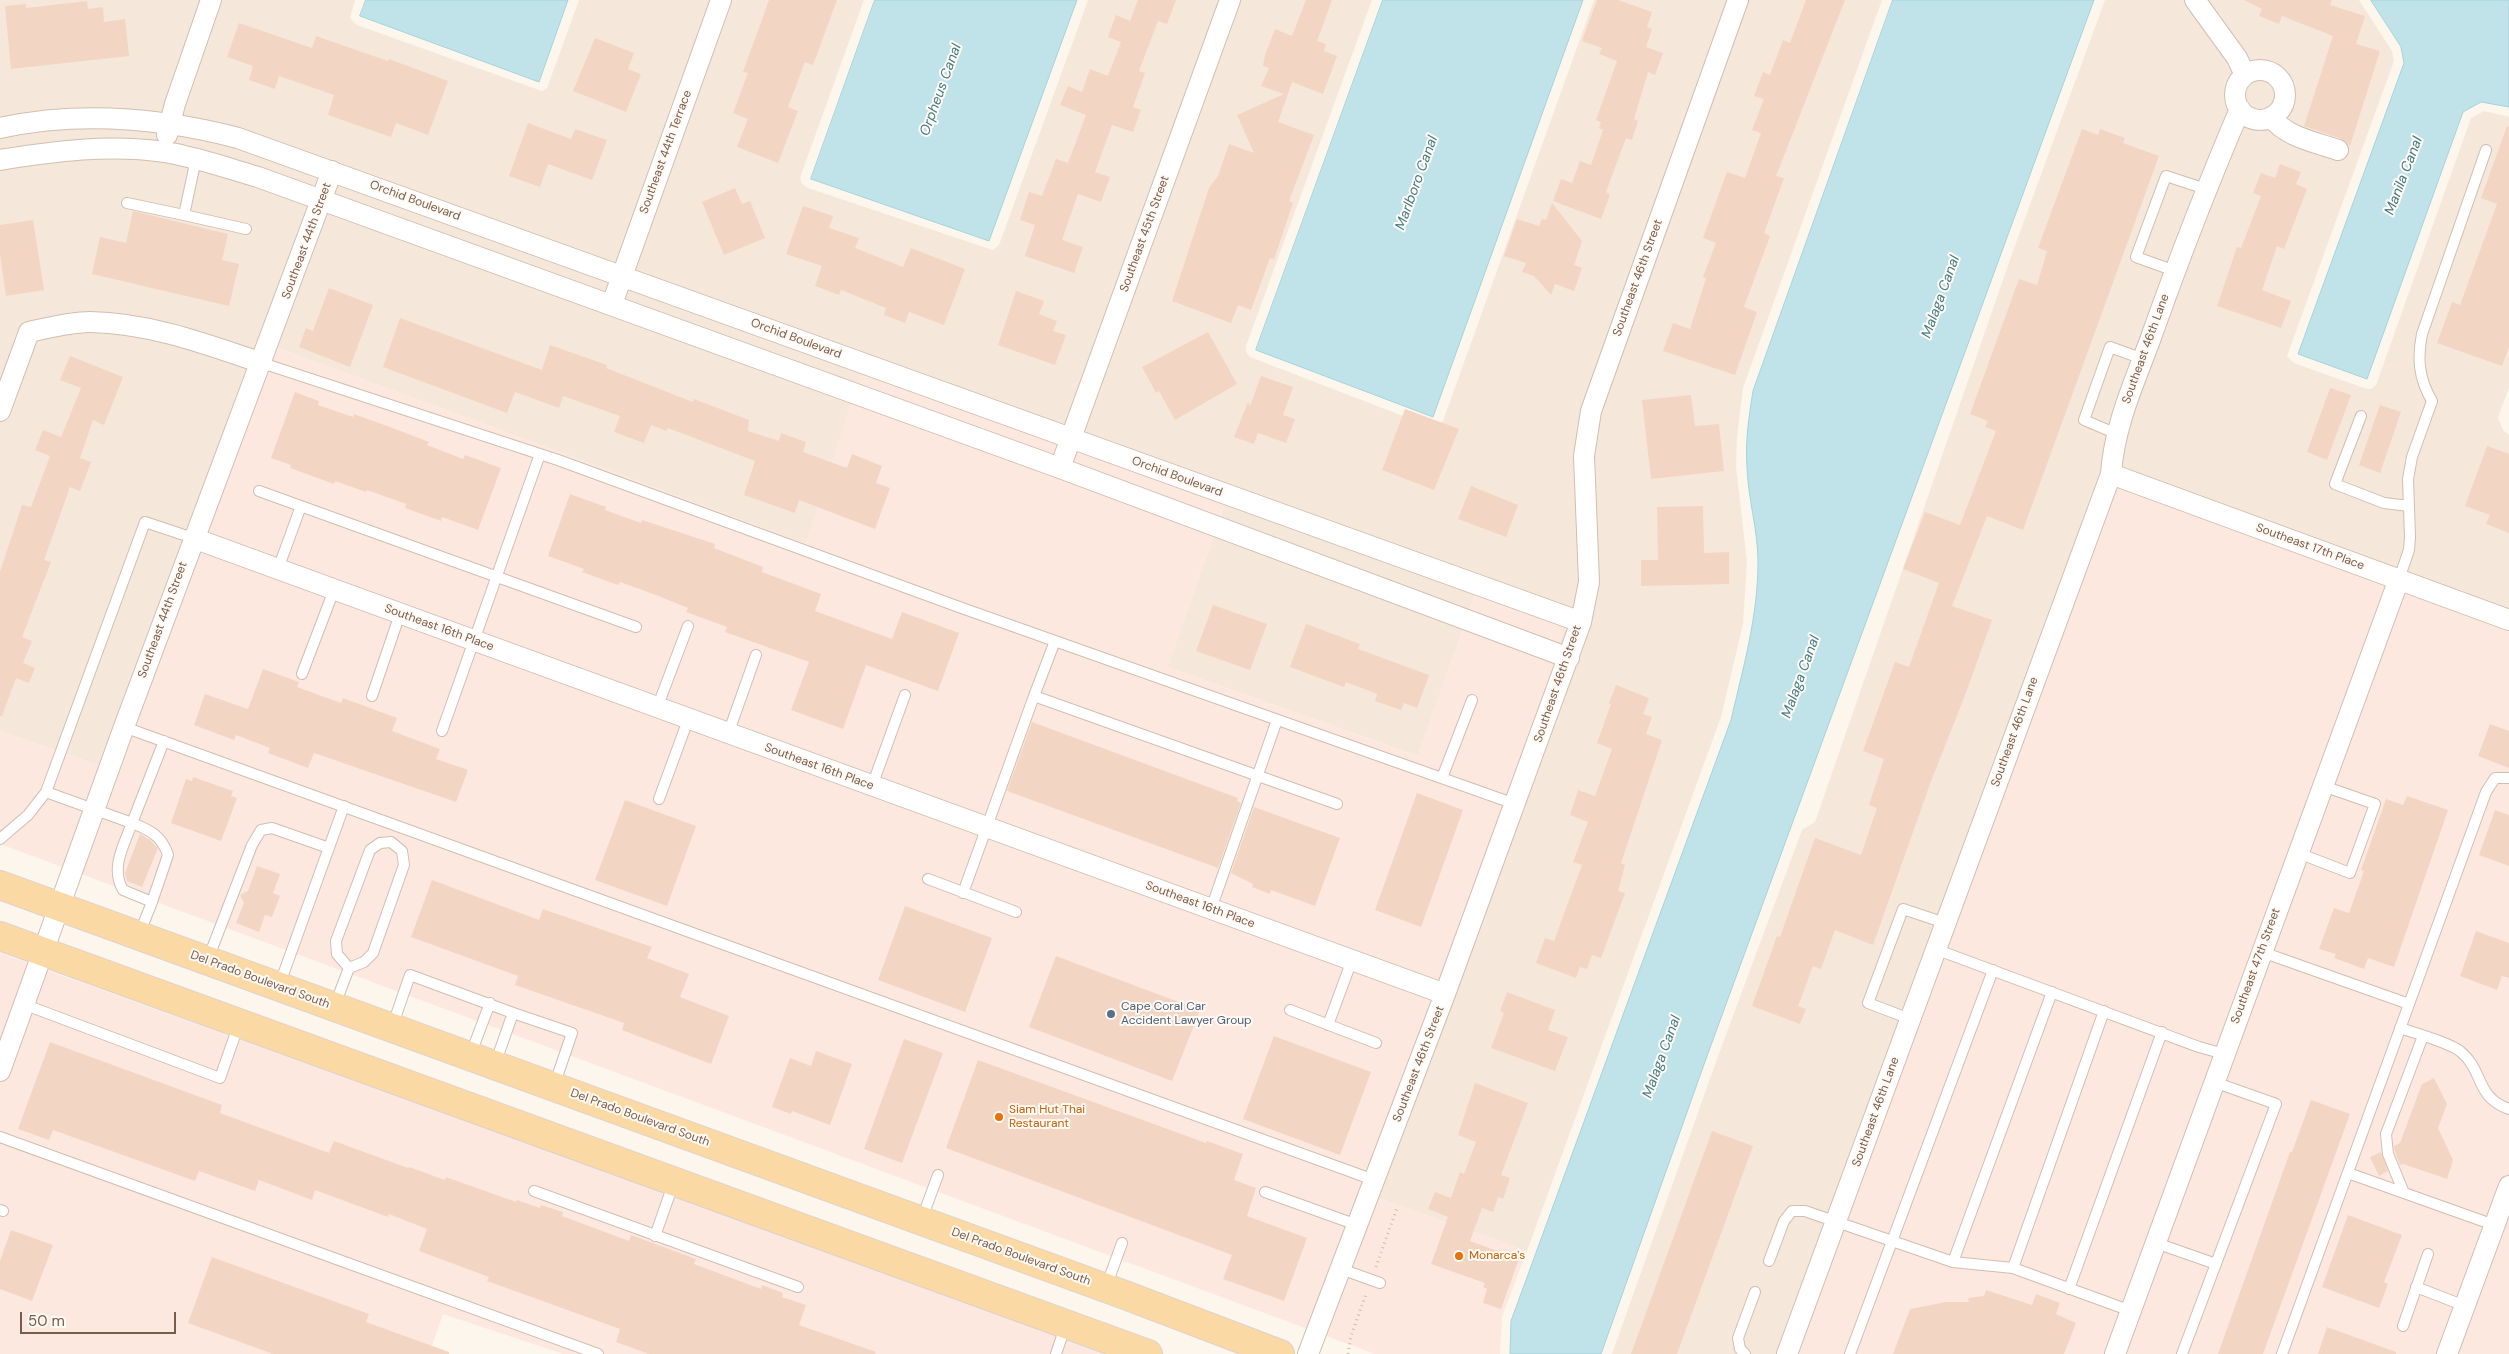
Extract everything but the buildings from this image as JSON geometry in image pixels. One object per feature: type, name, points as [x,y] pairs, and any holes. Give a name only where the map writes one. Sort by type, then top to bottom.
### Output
[{"type":"main road","name":"Del Prado Boulevard South","points":[[0,885],[1106,1288],[1280,1354]]},
{"type":"main road","points":[[0,936],[1148,1354]]},
{"type":"street","points":[[165,152],[170,124],[211,0]]},
{"type":"street","name":"Southeast 44th Terrace","points":[[612,304],[721,0]]},
{"type":"street","name":"Southeast 45th Street","points":[[1060,468],[1230,0]]},
{"type":"street","name":"Southeast 46th Street","points":[[1308,1354],[1445,994],[1569,658],[1589,582],[1584,456],[1591,411],[1738,0]]},
{"type":"street","points":[[2195,0],[2237,58],[2245,75],[2253,70],[2271,72],[2284,85],[2284,104],[2271,117],[2254,119],[2240,109]]},
{"type":"street","name":"Southeast 46th Lane","points":[[1787,1354],[1944,923],[2111,474],[2117,434],[2206,189],[2240,109],[2235,95],[2236,87],[2245,75]]},
{"type":"street","points":[[2271,117],[2277,125],[2290,133],[2338,150]]},
{"type":"street","name":"Orchid Boulevard","points":[[0,128],[81,118],[139,120],[170,124],[238,138],[623,275],[1580,622]]},
{"type":"street","points":[[0,160],[80,149],[127,148],[165,152],[258,176],[1060,468],[1569,658]]},
{"type":"street","name":"Southeast 44th Street","points":[[2,1059],[193,538],[262,363],[332,171]]},
{"type":"street","points":[[0,411],[29,332],[59,325],[89,322],[155,330],[202,342],[262,363]]},
{"type":"street","name":"Southeast 17th Place","points":[[2111,474],[2509,620]]},
{"type":"street","name":"Southeast 16th Place","points":[[193,538],[688,720],[1445,994]]},
{"type":"street","name":"Southeast 47th Street","points":[[2115,1354],[2399,579]]},
{"type":"street","points":[[2447,1354],[2502,1212],[2509,1186]]},
{"type":"lane","points":[[2399,579],[2409,550],[2409,506],[2407,492],[2412,458],[2432,401],[2426,390],[2418,364],[2422,334],[2486,150]]},
{"type":"lane","points":[[184,215],[196,159]]},
{"type":"lane","points":[[2175,271],[2136,257],[2166,176],[2206,189]]},
{"type":"lane","points":[[127,203],[246,229]]},
{"type":"lane","points":[[2117,434],[2084,420],[2110,347],[2143,359]]},
{"type":"lane","points":[[262,363],[540,454],[1055,641],[1515,804]]},
{"type":"lane","points":[[2361,416],[2336,484],[2384,503],[2409,506]]},
{"type":"lane","points":[[442,731],[540,454]]},
{"type":"lane","points":[[259,491],[636,627]]},
{"type":"lane","points":[[278,569],[301,506]]},
{"type":"lane","points":[[0,839],[28,815],[46,792],[145,522],[193,538]]},
{"type":"lane","points":[[302,674],[334,590]]},
{"type":"lane","points":[[372,696],[400,614]]},
{"type":"lane","points":[[657,708],[688,626]]},
{"type":"lane","points":[[963,893],[1055,641]]},
{"type":"lane","points":[[728,734],[756,654]]},
{"type":"lane","points":[[872,786],[905,695]]},
{"type":"lane","points":[[1034,696],[1337,804]]},
{"type":"lane","points":[[1442,778],[1472,700]]},
{"type":"lane","points":[[659,799],[688,720]]},
{"type":"lane","points":[[1211,909],[1277,720]]},
{"type":"lane","points":[[124,727],[1374,1180]]},
{"type":"lane","points":[[152,902],[123,890],[119,883],[118,862],[164,742]]},
{"type":"lane","points":[[2282,1354],[2486,792],[2495,778],[2509,778]]},
{"type":"lane","points":[[2298,853],[2350,873],[2375,804],[2323,786]]},
{"type":"lane","points":[[46,792],[132,823],[155,833],[161,840],[168,855],[139,936]]},
{"type":"lane","points":[[279,987],[344,806]]},
{"type":"lane","points":[[391,842],[397,825]]},
{"type":"lane","points":[[207,961],[252,845],[261,830],[272,828],[329,848]]},
{"type":"lane","points":[[334,1007],[349,968],[364,962],[373,953],[404,865],[402,851],[391,842],[380,843],[370,850],[336,941],[337,954],[349,968]]},
{"type":"lane","points":[[928,880],[1016,912]]},
{"type":"lane","points":[[1910,1019],[1868,1003],[1903,909],[1944,923]]},
{"type":"lane","points":[[1935,949],[2224,1054]]},
{"type":"lane","points":[[2262,952],[2409,1004]]},
{"type":"lane","points":[[1328,1025],[1352,960]]},
{"type":"lane","points":[[1850,1354],[1993,970]]},
{"type":"lane","points":[[391,1028],[410,975],[490,1003],[512,1013],[572,1033],[554,1087]]},
{"type":"lane","points":[[1953,1262],[2052,992]]},
{"type":"lane","points":[[469,1056],[490,1003]]},
{"type":"lane","points":[[23,1004],[220,1078],[240,1023]]},
{"type":"lane","points":[[1290,1010],[1376,1043]]},
{"type":"lane","points":[[2013,1268],[2104,1011]]},
{"type":"lane","points":[[495,1066],[512,1013]]},
{"type":"lane","points":[[2400,1028],[2459,1050],[2468,1058],[2487,1096],[2499,1106],[2509,1109]]},
{"type":"lane","points":[[2069,1289],[2162,1032]]},
{"type":"lane","points":[[2404,1192],[2388,1154],[2386,1134],[2423,1036]]},
{"type":"lane","points":[[2182,1354],[2276,1104],[2214,1082]]},
{"type":"lane","points":[[0,1137],[598,1354]]},
{"type":"lane","points":[[2348,1172],[2404,1192],[2502,1212]]},
{"type":"lane","points":[[921,1221],[938,1175]]},
{"type":"lane","points":[[655,1236],[674,1182]]},
{"type":"lane","points":[[534,1191],[798,1287]]},
{"type":"lane","points":[[1264,1192],[1358,1225]]},
{"type":"lane","points":[[1769,1261],[1784,1221],[1792,1211],[1805,1211],[1953,1262],[2013,1268],[2131,1311]]},
{"type":"lane","points":[[1106,1288],[1122,1243]]},
{"type":"lane","points":[[2156,1243],[2216,1264]]},
{"type":"lane","points":[[2402,1326],[2428,1254]]},
{"type":"lane","points":[[1341,1269],[1380,1283]]},
{"type":"lane","points":[[2416,1288],[2465,1306]]},
{"type":"lane","points":[[1745,1354],[1740,1349],[1738,1338],[1755,1292]]},
{"type":"lane","points":[[1056,1354],[1066,1324]]},
{"type":"shaded area","points":[[0,0],[355,0],[350,18],[357,25],[542,91],[547,88],[579,0],[864,0],[800,178],[802,184],[808,188],[993,250],[999,245],[1088,0],[1372,0],[1246,346],[1246,352],[1250,357],[1429,426],[1439,425],[1443,421],[1594,0],[1882,0],[1743,388],[1737,437],[1736,467],[1747,562],[1743,624],[1721,717],[1527,1251],[1369,1195],[1477,589],[1418,756],[1167,667],[1230,490],[807,544],[270,345],[115,771],[0,731]]},
{"type":"shaded area","points":[[2105,0],[2359,0],[2392,51],[2394,61],[2287,356],[2294,363],[2364,388],[2371,389],[2376,385],[2471,118],[2484,111],[2509,117],[2509,387],[2498,418],[2503,430],[2509,435],[2509,608],[2111,464],[1792,1354],[1612,1354],[1717,1059],[1802,830],[1815,822],[2013,251]]},
{"type":"shaded area","points":[[270,345],[806,543],[862,369],[1230,490],[1167,667],[1418,756],[1477,589],[1568,615],[1550,681],[1369,1195],[1527,1251],[1502,1317],[1500,1354],[1375,1354],[0,844],[0,731],[115,771]]},
{"type":"shaded area","points":[[2111,463],[2509,608],[2509,1354],[1792,1354]]},
{"type":"shaded area","points":[[0,953],[1111,1354],[563,1354],[443,1314],[429,1354],[0,1354]]},
{"type":"water","points":[[366,0],[568,0],[539,82],[360,16]]},
{"type":"water","name":"Orpheus Canal","points":[[875,0],[1077,0],[989,241],[811,179]]},
{"type":"water","name":"Marlboro Canal","points":[[1383,0],[1583,0],[1433,417],[1256,350]]},
{"type":"water","name":"Malaga Canal","points":[[1893,0],[2094,0],[1707,1056],[1601,1354],[1510,1354],[1511,1321],[1731,720],[1753,622],[1757,582],[1758,550],[1749,491],[1747,458],[1748,429],[1753,391]]},
{"type":"water","name":"Manila Canal","points":[[2371,0],[2509,0],[2509,107],[2481,102],[2463,112],[2367,379],[2298,354],[2404,63],[2401,47]]},
{"type":"place","name":"Cape Coral Car Accident Lawyer Group","points":[[1111,1014]]},
{"type":"place","name":"Siam Hut Thai Restaurant","points":[[999,1117]]},
{"type":"place","name":"Monarca's","points":[[1459,1256]]}]
